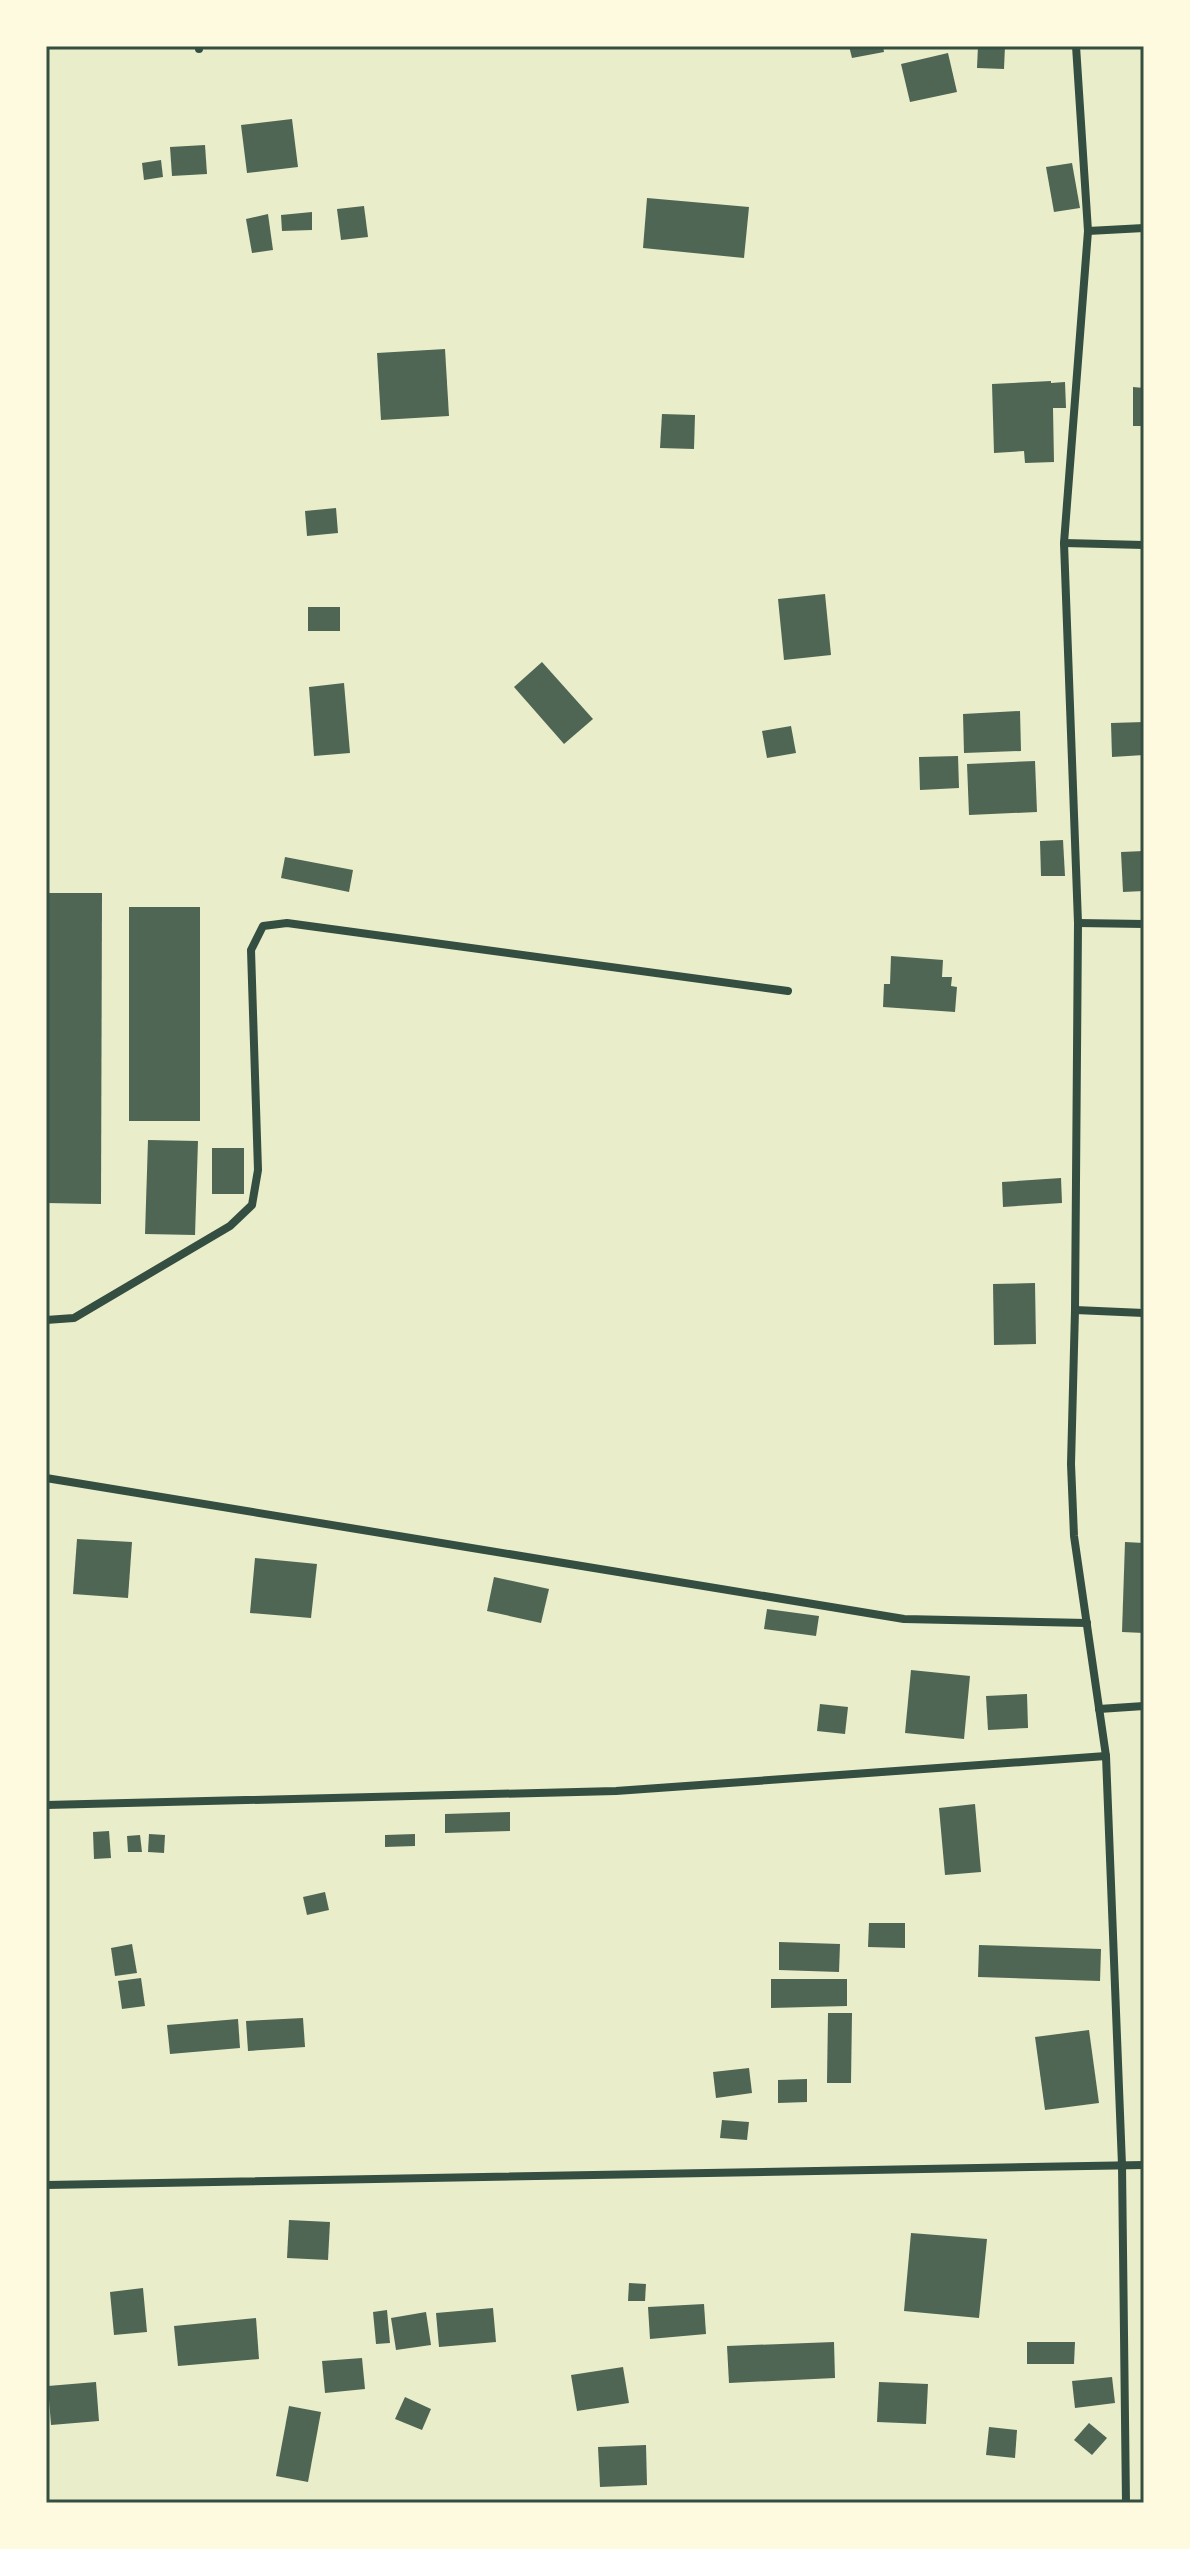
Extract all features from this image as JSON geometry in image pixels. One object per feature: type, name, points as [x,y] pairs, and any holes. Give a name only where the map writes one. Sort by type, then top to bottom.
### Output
[{"type":"street","points":[[1076,46],[1088,231],[1064,543],[1078,923],[1071,1464],[1074,1536],[1106,1756],[1122,2165],[1126,2503]]},
{"type":"street","points":[[1088,231],[1144,228]]},
{"type":"street","points":[[1064,543],[1144,545]]},
{"type":"street","points":[[46,1320],[74,1318],[230,1226],[252,1205],[258,1170],[251,950],[263,926],[287,923],[788,991]]},
{"type":"street","points":[[1078,923],[1144,924]]},
{"type":"street","points":[[1075,1310],[1144,1313]]},
{"type":"street","points":[[46,1478],[904,1619],[1087,1623]]},
{"type":"street","points":[[1099,1709],[1144,1706]]},
{"type":"street","points":[[46,1805],[616,1791],[1106,1756]]},
{"type":"street","points":[[46,2185],[1144,2165]]},
{"type":"building","points":[[849,46],[883,46],[884,52],[852,58]]},
{"type":"building","points":[[978,46],[1005,46],[1004,69],[977,68]]},
{"type":"building","points":[[948,53],[957,92],[910,102],[901,64]]},
{"type":"building","points":[[292,119],[298,167],[247,173],[241,125]]},
{"type":"building","points":[[205,145],[207,174],[172,176],[170,147]]},
{"type":"building","points":[[161,160],[163,177],[144,180],[142,163]]},
{"type":"building","points":[[1072,163],[1080,208],[1054,212],[1046,167]]},
{"type":"building","points":[[647,198],[749,207],[744,258],[643,248]]},
{"type":"building","points":[[364,206],[368,237],[341,240],[337,209]]},
{"type":"building","points":[[312,212],[312,230],[282,231],[281,215]]},
{"type":"building","points":[[268,214],[273,250],[252,253],[246,219]]},
{"type":"building","points":[[445,349],[449,416],[381,420],[377,353]]},
{"type":"building","points":[[1065,382],[1066,408],[1053,408],[1054,462],[1025,463],[1024,451],[994,453],[992,384]]},
{"type":"building","points":[[1133,387],[1144,388],[1144,426],[1133,426]]},
{"type":"building","points":[[662,414],[695,415],[694,449],[660,448]]},
{"type":"building","points":[[336,508],[338,533],[307,536],[305,511]]},
{"type":"building","points":[[825,594],[831,655],[784,660],[778,599]]},
{"type":"building","points":[[308,607],[340,607],[340,631],[308,631]]},
{"type":"building","points":[[542,662],[593,719],[564,744],[514,687]]},
{"type":"building","points":[[344,683],[350,753],[314,756],[309,687]]},
{"type":"building","points":[[1020,711],[1021,751],[964,753],[963,714]]},
{"type":"building","points":[[1144,722],[1144,755],[1112,757],[1111,723]]},
{"type":"building","points":[[791,726],[796,753],[767,758],[762,731]]},
{"type":"building","points":[[958,756],[959,788],[920,790],[919,757]]},
{"type":"building","points":[[1035,761],[1037,812],[969,815],[967,764]]},
{"type":"building","points":[[1063,840],[1065,876],[1041,876],[1040,841]]},
{"type":"building","points":[[1144,851],[1144,891],[1123,892],[1121,852]]},
{"type":"building","points":[[285,857],[353,870],[349,892],[281,878]]},
{"type":"building","points":[[46,893],[102,893],[101,1204],[46,1203]]},
{"type":"building","points":[[129,907],[200,907],[200,1121],[129,1121]]},
{"type":"building","points":[[891,956],[943,960],[942,977],[952,977],[951,986],[957,987],[955,1012],[883,1007],[884,984],[890,984]]},
{"type":"building","points":[[148,1140],[198,1141],[195,1235],[145,1234]]},
{"type":"building","points":[[212,1148],[244,1148],[244,1194],[212,1194]]},
{"type":"building","points":[[1061,1178],[1062,1203],[1003,1207],[1002,1182]]},
{"type":"building","points":[[1035,1283],[1036,1344],[994,1345],[993,1284]]},
{"type":"building","points":[[77,1539],[132,1542],[128,1598],[73,1594]]},
{"type":"building","points":[[1125,1542],[1144,1543],[1144,1633],[1122,1632]]},
{"type":"building","points":[[255,1558],[317,1564],[311,1618],[250,1613]]},
{"type":"building","points":[[494,1577],[549,1589],[541,1623],[487,1611]]},
{"type":"building","points":[[767,1609],[819,1616],[816,1636],[764,1629]]},
{"type":"building","points":[[911,1670],[970,1676],[964,1739],[905,1733]]},
{"type":"building","points":[[1027,1694],[1028,1728],[988,1730],[986,1696]]},
{"type":"building","points":[[820,1704],[848,1707],[845,1734],[817,1731]]},
{"type":"building","points":[[975,1804],[981,1872],[945,1875],[939,1808]]},
{"type":"building","points":[[510,1812],[510,1831],[445,1833],[445,1814]]},
{"type":"building","points":[[109,1831],[111,1858],[94,1859],[93,1832]]},
{"type":"building","points":[[149,1834],[165,1835],[164,1853],[148,1852]]},
{"type":"building","points":[[415,1834],[415,1846],[385,1847],[385,1835]]},
{"type":"building","points":[[140,1835],[142,1852],[128,1852],[127,1836]]},
{"type":"building","points":[[325,1892],[329,1910],[307,1915],[303,1897]]},
{"type":"building","points":[[869,1923],[905,1923],[905,1948],[868,1947]]},
{"type":"building","points":[[779,1942],[840,1944],[839,1972],[779,1970]]},
{"type":"building","points":[[132,1944],[137,1973],[115,1976],[111,1948]]},
{"type":"building","points":[[979,1945],[1101,1949],[1100,1981],[978,1977]]},
{"type":"building","points":[[141,1978],[145,2006],[122,2009],[118,1981]]},
{"type":"building","points":[[771,1979],[847,1979],[847,2006],[771,2008]]},
{"type":"building","points":[[828,2013],[852,2013],[851,2083],[827,2083]]},
{"type":"building","points":[[303,2018],[305,2047],[248,2051],[246,2021]]},
{"type":"building","points":[[238,2019],[240,2048],[170,2054],[167,2025]]},
{"type":"building","points":[[1089,2030],[1099,2103],[1045,2110],[1035,2037]]},
{"type":"building","points":[[749,2068],[752,2093],[716,2098],[713,2072]]},
{"type":"building","points":[[807,2079],[807,2102],[778,2103],[778,2080]]},
{"type":"building","points":[[722,2120],[749,2122],[747,2140],[720,2138]]},
{"type":"building","points":[[289,2220],[330,2222],[328,2260],[287,2258]]},
{"type":"building","points":[[911,2233],[987,2239],[979,2318],[904,2311]]},
{"type":"building","points":[[629,2283],[646,2284],[645,2301],[628,2301]]},
{"type":"building","points":[[143,2288],[147,2332],[114,2335],[110,2292]]},
{"type":"building","points":[[704,2304],[706,2334],[650,2339],[648,2307]]},
{"type":"building","points":[[493,2308],[496,2342],[439,2347],[436,2313]]},
{"type":"building","points":[[387,2310],[390,2343],[376,2344],[373,2312]]},
{"type":"building","points":[[426,2312],[431,2345],[396,2350],[391,2318]]},
{"type":"building","points":[[256,2318],[259,2359],[178,2366],[174,2326]]},
{"type":"building","points":[[834,2342],[835,2378],[729,2383],[727,2346]]},
{"type":"building","points":[[1027,2342],[1075,2342],[1074,2364],[1027,2364]]},
{"type":"building","points":[[362,2358],[365,2389],[325,2393],[322,2361]]},
{"type":"building","points":[[623,2367],[629,2403],[577,2411],[571,2375]]},
{"type":"building","points":[[1112,2377],[1115,2403],[1075,2408],[1072,2381]]},
{"type":"building","points":[[96,2382],[99,2421],[51,2425],[48,2386]]},
{"type":"building","points":[[879,2382],[928,2384],[926,2424],[877,2422]]},
{"type":"building","points":[[405,2397],[431,2409],[422,2430],[395,2419]]},
{"type":"building","points":[[289,2406],[321,2412],[308,2482],[276,2476]]},
{"type":"building","points":[[1089,2423],[1107,2438],[1092,2455],[1074,2440]]},
{"type":"building","points":[[989,2427],[1017,2430],[1015,2458],[986,2455]]},
{"type":"building","points":[[646,2445],[647,2485],[600,2487],[598,2447]]}]
